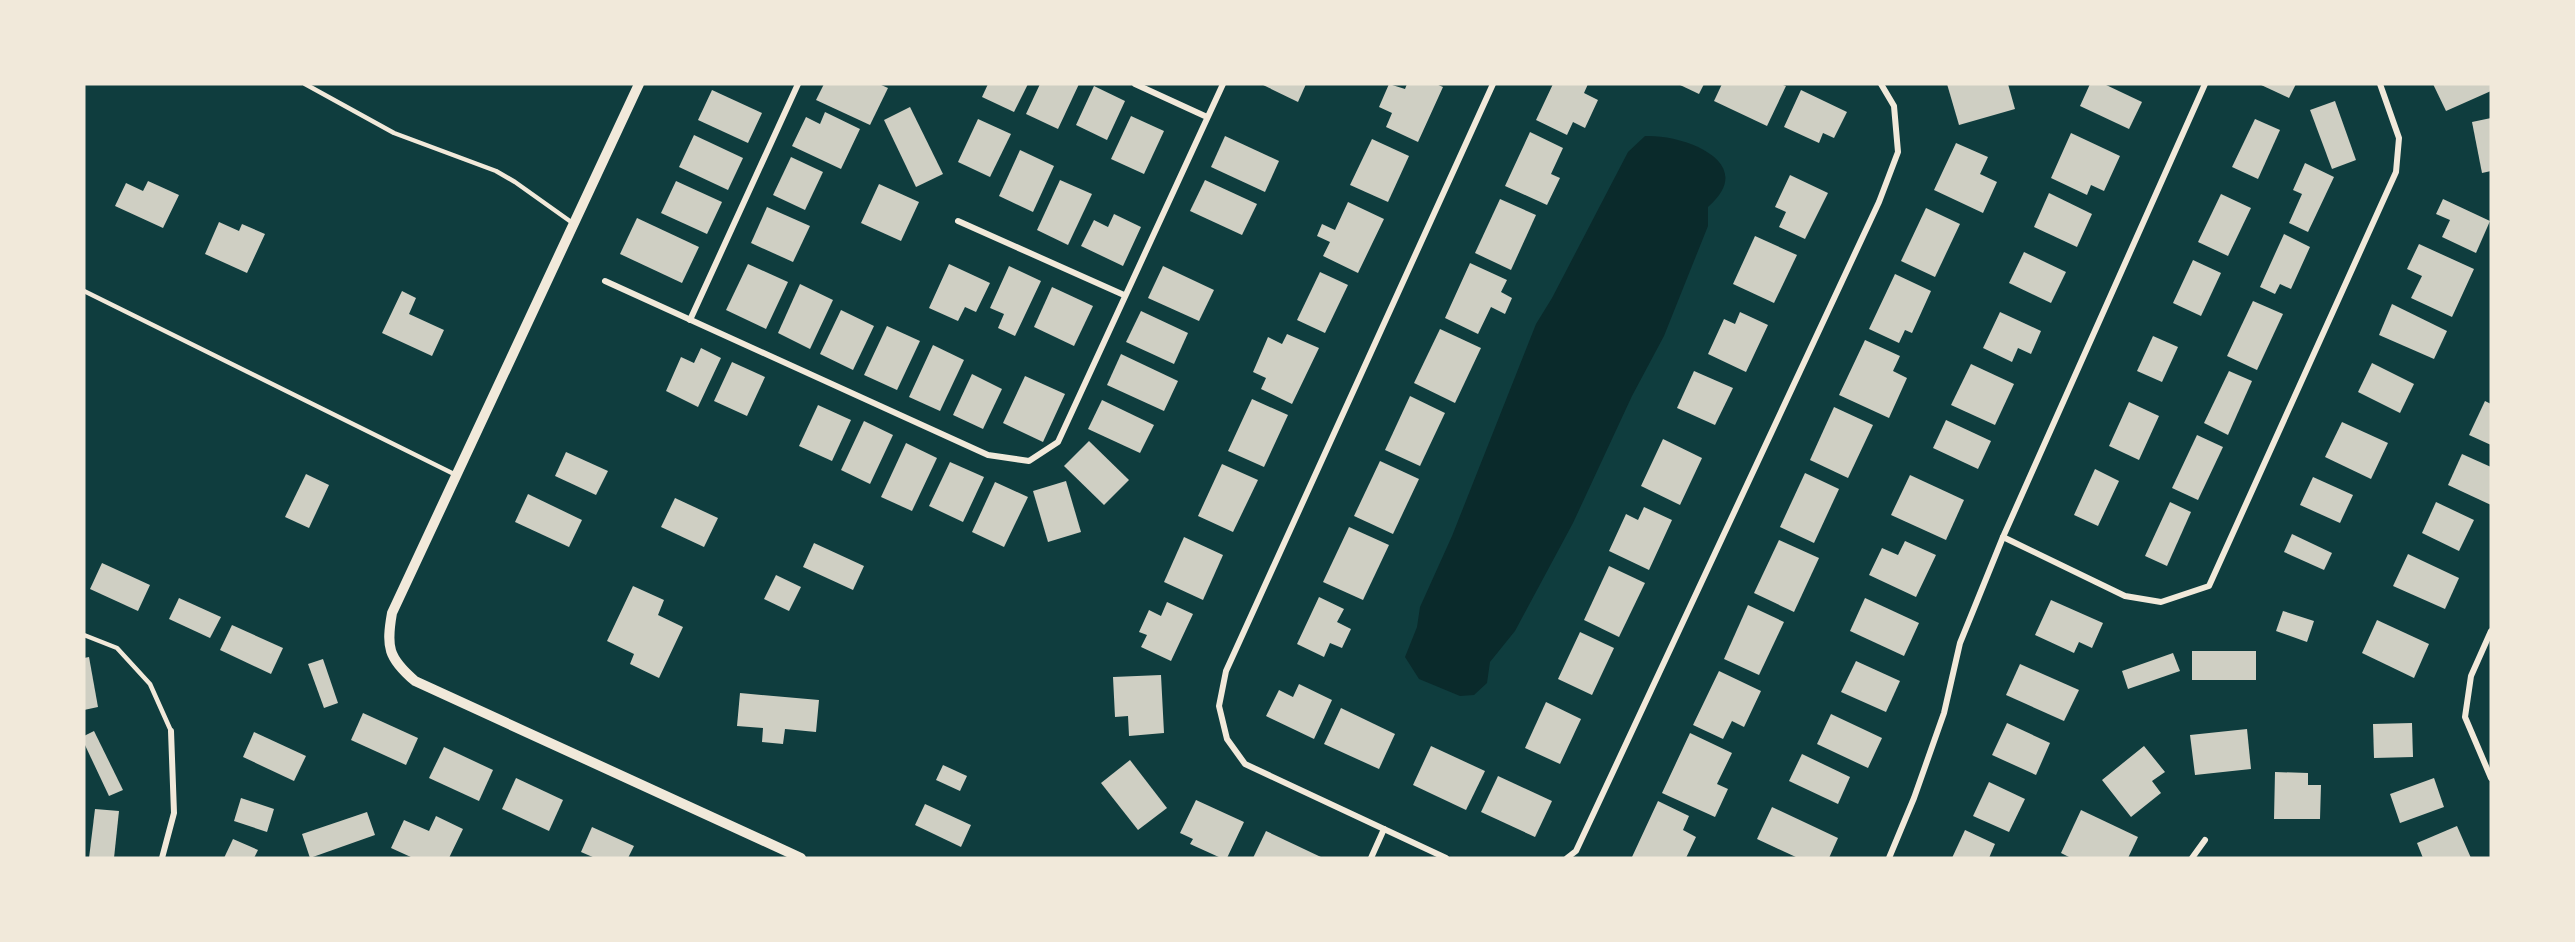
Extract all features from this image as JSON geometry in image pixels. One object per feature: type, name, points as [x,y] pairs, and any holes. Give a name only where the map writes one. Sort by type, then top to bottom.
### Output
[{"type":"street","points":[[639,84],[392,613],[388,633],[389,651],[399,668],[415,681],[801,858]]},
{"type":"street","points":[[690,320],[798,84]]},
{"type":"street","points":[[1135,84],[1207,117]]},
{"type":"street","points":[[605,281],[988,455],[1029,460],[1058,442],[1223,84]]},
{"type":"street","points":[[1446,858],[1245,764],[1227,739],[1219,706],[1226,671],[1493,84]]},
{"type":"street","points":[[1566,858],[1576,851],[1879,202],[1898,152],[1894,106],[1881,84]]},
{"type":"street","points":[[1889,858],[1914,798],[1944,713],[1960,643],[2003,537],[2205,84]]},
{"type":"street","points":[[2003,537],[2125,596],[2161,602],[2209,586],[2396,172],[2399,138],[2380,84]]},
{"type":"street","points":[[958,221],[1124,295]]},
{"type":"street","points":[[2491,631],[2471,676],[2465,717],[2491,778]]},
{"type":"street","points":[[162,858],[174,813],[171,730]]},
{"type":"street","points":[[1371,858],[1384,829]]},
{"type":"street","points":[[2192,858],[2205,840]]},
{"type":"lane","points":[[305,84],[388,130],[496,171],[574,224]]},
{"type":"lane","points":[[84,291],[456,475]]},
{"type":"lane","points":[[84,635],[117,648],[150,684],[171,730]]},
{"type":"water","points":[[1645,136],[1678,140],[1710,154],[1721,164],[1725,177],[1722,191],[1708,207],[1708,226],[1664,336],[1632,396],[1573,523],[1515,631],[1490,662],[1487,683],[1474,695],[1460,696],[1419,679],[1405,657],[1417,627],[1420,607],[1452,536],[1536,324],[1552,298],[1628,152]]},
{"type":"building","points":[[824,84],[879,84],[888,88],[870,125],[816,100]]},
{"type":"building","points":[[988,84],[1028,84],[1014,112],[982,97]]},
{"type":"building","points":[[1040,84],[1079,84],[1058,129],[1026,114]]},
{"type":"building","points":[[1261,84],[1306,84],[1298,102]]},
{"type":"building","points":[[1389,84],[1405,89],[1407,84],[1436,84],[1443,87],[1418,142],[1386,127],[1392,113],[1379,107]]},
{"type":"building","points":[[1553,84],[1588,84],[1584,93],[1598,100],[1585,128],[1573,122],[1567,135],[1536,120]]},
{"type":"building","points":[[1678,84],[1704,84],[1699,94]]},
{"type":"building","points":[[1722,84],[1780,84],[1786,86],[1767,126],[1714,101]]},
{"type":"building","points":[[1947,84],[2008,84],[2015,109],[1959,125]]},
{"type":"building","points":[[2090,84],[2104,84],[2142,102],[2129,129],[2080,106]]},
{"type":"building","points":[[2259,84],[2296,84],[2289,98]]},
{"type":"building","points":[[2433,84],[2491,84],[2491,91],[2446,111]]},
{"type":"building","points":[[1094,86],[1125,101],[1107,140],[1076,125]]},
{"type":"building","points":[[712,90],[762,113],[748,143],[698,120]]},
{"type":"building","points":[[1801,90],[1847,112],[1834,138],[1823,133],[1819,143],[1784,127]]},
{"type":"building","points":[[2335,101],[2356,160],[2332,169],[2310,110]]},
{"type":"building","points":[[910,107],[943,174],[916,187],[884,120]]},
{"type":"building","points":[[825,112],[860,129],[841,169],[792,146],[806,117],[820,124]]},
{"type":"building","points":[[1131,116],[1164,131],[1144,174],[1111,159]]},
{"type":"building","points":[[2491,118],[2491,171],[2482,173],[2472,122]]},
{"type":"building","points":[[978,119],[1011,134],[990,177],[958,162]]},
{"type":"building","points":[[2255,119],[2280,130],[2258,179],[2232,167]]},
{"type":"building","points":[[1530,132],[1563,148],[1551,174],[1560,178],[1547,205],[1505,186]]},
{"type":"building","points":[[2071,133],[2120,156],[2104,191],[2091,185],[2087,195],[2051,178]]},
{"type":"building","points":[[694,135],[743,158],[728,190],[679,167]]},
{"type":"building","points":[[1225,136],[1279,161],[1265,192],[1211,167]]},
{"type":"building","points":[[1372,139],[1409,156],[1388,202],[1350,185]]},
{"type":"building","points":[[1956,143],[1988,157],[1980,174],[1997,182],[1983,213],[1934,190]]},
{"type":"building","points":[[1020,150],[1054,166],[1033,212],[999,196]]},
{"type":"building","points":[[791,157],[823,172],[805,210],[773,195]]},
{"type":"building","points":[[2305,163],[2334,177],[2308,232],[2289,223],[2302,194],[2293,190]]},
{"type":"building","points":[[1790,175],[1828,193],[1805,239],[1779,227],[1786,212],[1775,207]]},
{"type":"building","points":[[1060,180],[1092,194],[1068,245],[1037,230]]},
{"type":"building","points":[[1205,180],[1257,204],[1242,235],[1190,211]]},
{"type":"building","points":[[148,181],[179,195],[163,228],[115,206],[126,183],[143,191]]},
{"type":"building","points":[[676,181],[722,202],[707,234],[661,213]]},
{"type":"building","points":[[879,184],[919,202],[901,241],[861,223]]},
{"type":"building","points":[[2049,193],[2092,214],[2077,247],[2034,227]]},
{"type":"building","points":[[2221,194],[2251,208],[2228,256],[2198,242]]},
{"type":"building","points":[[1500,199],[1536,215],[1511,270],[1475,253]]},
{"type":"building","points":[[2443,199],[2490,221],[2476,253],[2442,237],[2450,220],[2436,214]]},
{"type":"building","points":[[1348,202],[1384,219],[1358,273],[1323,256],[1330,242],[1317,236],[1322,224],[1335,230]]},
{"type":"building","points":[[767,207],[810,226],[793,262],[751,243]]},
{"type":"building","points":[[1926,208],[1960,224],[1935,277],[1901,261]]},
{"type":"building","points":[[1114,214],[1141,227],[1123,266],[1081,246],[1094,220],[1108,227]]},
{"type":"building","points":[[637,218],[699,247],[682,283],[620,254]]},
{"type":"building","points":[[219,222],[239,231],[242,224],[265,234],[247,273],[205,254]]},
{"type":"building","points":[[2284,234],[2310,247],[2291,289],[2280,284],[2275,294],[2260,287]]},
{"type":"building","points":[[1755,236],[1797,255],[1774,303],[1733,284]]},
{"type":"building","points":[[2419,244],[2474,269],[2452,317],[2411,298],[2422,276],[2407,269]]},
{"type":"building","points":[[2024,252],[2066,272],[2051,303],[2009,283]]},
{"type":"building","points":[[2193,260],[2221,273],[2201,316],[2173,303]]},
{"type":"building","points":[[1470,263],[1507,280],[1501,292],[1512,298],[1505,314],[1491,307],[1478,334],[1445,318]]},
{"type":"building","points":[[748,264],[788,282],[766,329],[726,310]]},
{"type":"building","points":[[949,264],[990,283],[976,312],[965,307],[958,321],[929,308]]},
{"type":"building","points":[[1009,266],[1041,281],[1015,336],[998,328],[1004,314],[990,308]]},
{"type":"building","points":[[1163,266],[1214,290],[1199,321],[1148,298]]},
{"type":"building","points":[[1320,272],[1348,285],[1325,333],[1297,320]]},
{"type":"building","points":[[1895,274],[1931,291],[1912,333],[1905,330],[1899,343],[1869,329]]},
{"type":"building","points":[[800,284],[833,300],[810,349],[778,333]]},
{"type":"building","points":[[1052,287],[1093,306],[1074,346],[1034,327]]},
{"type":"building","points":[[402,291],[416,298],[409,314],[444,330],[432,356],[382,333]]},
{"type":"building","points":[[2253,301],[2283,314],[2257,370],[2227,356]]},
{"type":"building","points":[[2392,304],[2447,331],[2434,359],[2379,335]]},
{"type":"building","points":[[841,310],[874,326],[853,370],[820,354]]},
{"type":"building","points":[[1141,311],[1188,333],[1174,364],[1126,342]]},
{"type":"building","points":[[1740,312],[1768,325],[1746,372],[1708,354],[1724,319],[1735,324]]},
{"type":"building","points":[[2000,312],[2041,331],[2031,354],[2018,348],[2012,362],[1983,348]]},
{"type":"building","points":[[887,326],[920,341],[897,390],[864,375]]},
{"type":"building","points":[[1440,329],[1481,348],[1455,403],[1414,383]]},
{"type":"building","points":[[1287,334],[1319,348],[1292,404],[1261,389],[1266,378],[1253,372],[1268,337],[1282,344]]},
{"type":"building","points":[[2153,336],[2178,347],[2162,382],[2137,371]]},
{"type":"building","points":[[1865,340],[1900,356],[1893,371],[1907,378],[1889,418],[1839,395]]},
{"type":"building","points":[[933,345],[964,360],[940,411],[909,397]]},
{"type":"building","points":[[701,348],[721,358],[698,407],[666,391],[681,357],[694,363]]},
{"type":"building","points":[[1121,354],[1178,381],[1164,411],[1107,385]]},
{"type":"building","points":[[732,362],[765,377],[747,416],[714,401]]},
{"type":"building","points":[[2372,363],[2414,384],[2400,413],[2358,392]]},
{"type":"building","points":[[1971,364],[2014,384],[1995,425],[1951,405]]},
{"type":"building","points":[[1694,371],[1733,388],[1715,425],[1677,408]]},
{"type":"building","points":[[2229,371],[2252,381],[2228,435],[2204,423]]},
{"type":"building","points":[[972,374],[1002,389],[983,429],[953,415]]},
{"type":"building","points":[[1025,376],[1065,394],[1043,442],[1003,423]]},
{"type":"building","points":[[1410,396],[1445,413],[1420,466],[1385,450]]},
{"type":"building","points":[[1252,399],[1288,415],[1264,467],[1228,451]]},
{"type":"building","points":[[1102,400],[1154,425],[1140,453],[1088,429]]},
{"type":"building","points":[[2485,401],[2491,404],[2491,445],[2469,435]]},
{"type":"building","points":[[2129,402],[2159,416],[2139,460],[2109,446]]},
{"type":"building","points":[[818,405],[851,420],[832,461],[799,446]]},
{"type":"building","points":[[1834,407],[1873,425],[1848,478],[1810,460]]},
{"type":"building","points":[[1946,420],[1991,441],[1978,469],[1933,448]]},
{"type":"building","points":[[864,421],[893,435],[870,484],[841,470]]},
{"type":"building","points":[[2342,422],[2388,443],[2371,479],[2325,457]]},
{"type":"building","points":[[2197,435],[2223,447],[2198,500],[2172,488]]},
{"type":"building","points":[[1663,439],[1702,458],[1680,505],[1641,486]]},
{"type":"building","points":[[1089,441],[1129,480],[1104,505],[1064,466]]},
{"type":"building","points":[[906,443],[937,458],[912,511],[881,497]]},
{"type":"building","points":[[566,452],[608,471],[596,495],[555,476]]},
{"type":"building","points":[[2462,454],[2491,467],[2491,505],[2448,485]]},
{"type":"building","points":[[1380,461],[1419,479],[1393,534],[1354,516]]},
{"type":"building","points":[[950,462],[984,477],[963,522],[929,506]]},
{"type":"building","points":[[1222,464],[1258,480],[1233,532],[1198,516]]},
{"type":"building","points":[[2095,469],[2119,481],[2098,526],[2074,515]]},
{"type":"building","points":[[1805,473],[1839,489],[1814,543],[1780,527]]},
{"type":"building","points":[[306,474],[329,485],[309,528],[285,517]]},
{"type":"building","points":[[1910,475],[1964,500],[1946,540],[1891,515]]},
{"type":"building","points":[[2313,477],[2353,495],[2340,523],[2300,505]]},
{"type":"building","points":[[1066,481],[1081,532],[1048,542],[1033,491]]},
{"type":"building","points":[[995,482],[1028,497],[1004,547],[972,532]]},
{"type":"building","points":[[528,494],[582,520],[569,547],[515,522]]},
{"type":"building","points":[[675,498],[718,518],[704,547],[661,527]]},
{"type":"building","points":[[2170,502],[2191,512],[2167,566],[2145,556]]},
{"type":"building","points":[[2436,502],[2474,520],[2459,551],[2422,533]]},
{"type":"building","points":[[1644,507],[1672,520],[1649,570],[1609,551],[1626,514],[1638,520]]},
{"type":"building","points":[[1349,527],[1389,545],[1363,600],[1323,582]]},
{"type":"building","points":[[2292,534],[2332,553],[2324,570],[2284,552]]},
{"type":"building","points":[[1184,537],[1223,555],[1203,600],[1164,582]]},
{"type":"building","points":[[1779,540],[1819,558],[1794,612],[1754,593]]},
{"type":"building","points":[[1905,541],[1936,555],[1916,597],[1869,575],[1882,548],[1898,555]]},
{"type":"building","points":[[814,543],[864,566],[853,590],[803,567]]},
{"type":"building","points":[[2408,554],[2459,578],[2445,609],[2393,586]]},
{"type":"building","points":[[102,563],[150,585],[138,611],[90,589]]},
{"type":"building","points":[[1609,566],[1645,583],[1619,637],[1584,620]]},
{"type":"building","points":[[776,575],[801,587],[789,611],[764,599]]},
{"type":"building","points":[[633,586],[664,600],[658,615],[683,627],[659,678],[630,664],[634,654],[607,641]]},
{"type":"building","points":[[1319,597],[1344,609],[1337,622],[1351,629],[1342,648],[1330,643],[1324,657],[1297,644]]},
{"type":"building","points":[[179,598],[221,617],[210,638],[169,619]]},
{"type":"building","points":[[1865,598],[1919,623],[1904,656],[1850,631]]},
{"type":"building","points":[[2051,600],[2103,623],[2092,648],[2079,642],[2074,653],[2035,635]]},
{"type":"building","points":[[1167,602],[1193,614],[1171,661],[1141,647],[1147,635],[1139,632],[1149,610],[1161,616]]},
{"type":"building","points":[[1748,605],[1784,622],[1759,675],[1724,659]]},
{"type":"building","points":[[2283,611],[2314,621],[2307,642],[2276,631]]},
{"type":"building","points":[[2377,620],[2429,644],[2414,678],[2362,653]]},
{"type":"building","points":[[232,625],[283,648],[271,674],[220,650]]},
{"type":"building","points":[[1580,632],[1614,648],[1592,695],[1558,679]]},
{"type":"building","points":[[2192,651],[2256,651],[2256,680],[2192,680]]},
{"type":"building","points":[[2173,653],[2180,671],[2128,689],[2122,671]]},
{"type":"building","points":[[89,657],[98,707],[84,710],[84,658]]},
{"type":"building","points":[[323,659],[338,703],[324,708],[308,664]]},
{"type":"building","points":[[1856,661],[1900,681],[1886,712],[1841,692]]},
{"type":"building","points":[[2020,664],[2079,690],[2064,721],[2006,695]]},
{"type":"building","points":[[1719,671],[1761,691],[1744,727],[1732,721],[1723,739],[1693,725]]},
{"type":"building","points":[[1161,675],[1164,733],[1129,736],[1128,716],[1115,717],[1113,677]]},
{"type":"building","points":[[1299,684],[1332,700],[1314,739],[1266,716],[1279,690],[1293,697]]},
{"type":"building","points":[[740,693],[819,700],[816,732],[785,729],[783,744],[762,742],[763,728],[737,726]]},
{"type":"building","points":[[1546,702],[1581,719],[1560,764],[1525,748]]},
{"type":"building","points":[[1341,708],[1395,734],[1379,769],[1324,744]]},
{"type":"building","points":[[363,713],[418,738],[406,765],[351,740]]},
{"type":"building","points":[[1831,714],[1882,738],[1868,768],[1817,744]]},
{"type":"building","points":[[2007,723],[2050,743],[2036,775],[1992,755]]},
{"type":"building","points":[[2412,723],[2413,757],[2374,758],[2373,724]]},
{"type":"building","points":[[2247,729],[2251,769],[2195,775],[2190,735]]},
{"type":"building","points":[[94,731],[123,790],[109,796],[84,743],[84,736]]},
{"type":"building","points":[[254,732],[306,756],[294,781],[243,757]]},
{"type":"building","points":[[1690,733],[1732,753],[1717,784],[1728,789],[1715,817],[1662,793]]},
{"type":"building","points":[[1431,746],[1485,771],[1466,810],[1413,785]]},
{"type":"building","points":[[2144,746],[2165,772],[2152,781],[2161,793],[2131,817],[2102,780]]},
{"type":"building","points":[[444,747],[493,770],[479,801],[429,778]]},
{"type":"building","points":[[1802,754],[1850,777],[1838,804],[1789,781]]},
{"type":"building","points":[[1130,760],[1167,808],[1138,830],[1101,783]]},
{"type":"building","points":[[943,765],[967,776],[960,791],[936,780]]},
{"type":"building","points":[[2275,772],[2308,773],[2308,785],[2321,785],[2320,819],[2274,819]]},
{"type":"building","points":[[1498,776],[1552,801],[1535,837],[1481,812]]},
{"type":"building","points":[[516,778],[563,800],[549,831],[502,809]]},
{"type":"building","points":[[2434,778],[2444,807],[2400,823],[2390,794]]},
{"type":"building","points":[[1989,782],[2025,799],[2009,832],[1973,816]]},
{"type":"building","points":[[241,798],[274,809],[267,832],[234,821]]},
{"type":"building","points":[[1196,800],[1244,822],[1227,858],[1221,858],[1190,844],[1193,839],[1180,833]]},
{"type":"building","points":[[1658,801],[1689,816],[1683,830],[1696,837],[1686,858],[1632,857]]},
{"type":"building","points":[[925,804],[971,825],[961,847],[915,825]]},
{"type":"building","points":[[1772,807],[1838,838],[1829,858],[1798,858],[1757,839]]},
{"type":"building","points":[[95,809],[119,811],[114,858],[89,858]]},
{"type":"building","points":[[2081,810],[2138,837],[2128,858],[2071,858],[2061,853]]},
{"type":"building","points":[[367,812],[375,835],[310,858],[302,834]]},
{"type":"building","points":[[436,816],[463,829],[449,858],[413,858],[391,848],[404,820],[429,831]]},
{"type":"building","points":[[2457,826],[2471,858],[2423,858],[2417,843]]},
{"type":"building","points":[[592,827],[634,846],[628,858],[595,858],[581,852]]},
{"type":"building","points":[[1965,830],[1995,844],[1989,858],[1952,858]]},
{"type":"building","points":[[1266,831],[1323,858],[1253,858]]},
{"type":"building","points":[[233,839],[258,850],[254,858],[224,858]]}]
